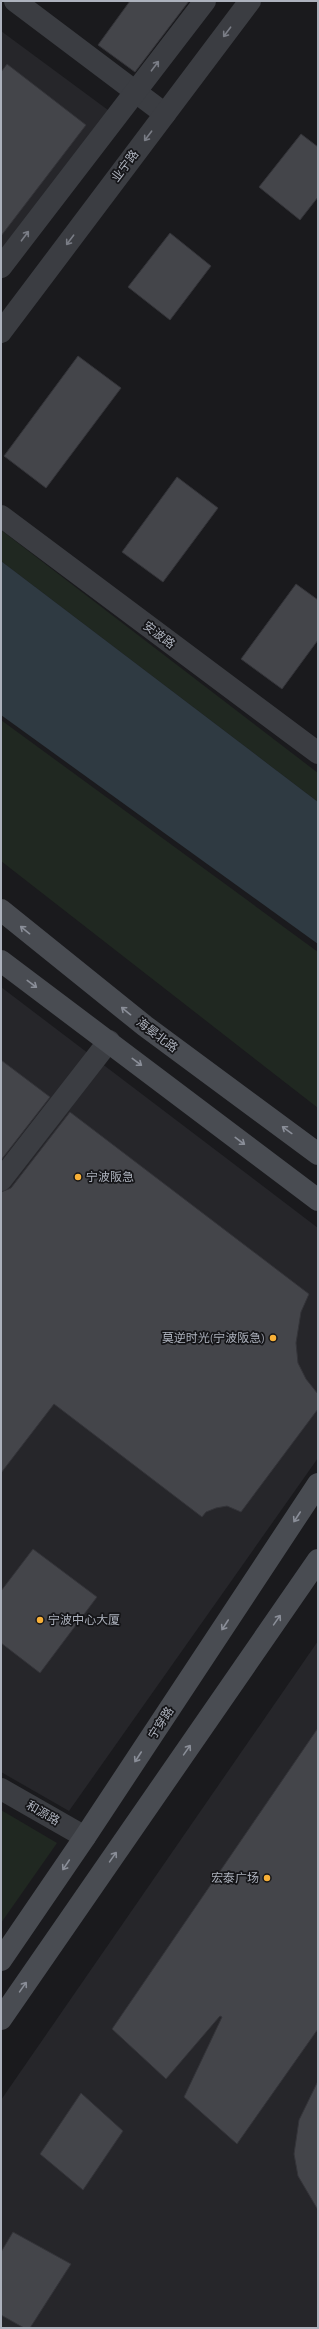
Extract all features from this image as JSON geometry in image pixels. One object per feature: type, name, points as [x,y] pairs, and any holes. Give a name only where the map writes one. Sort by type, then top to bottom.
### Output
[{"type":"main road","name":"海晏北路","points":[[1,910],[145,1026],[318,1154]]},
{"type":"main road","points":[[1,961],[318,1200]]},
{"type":"main road","name":"宁穿路","points":[[1,1960],[85,1837],[318,1484]]},
{"type":"main road","points":[[1,2019],[318,1560]]},
{"type":"street","points":[[15,1],[165,114]]},
{"type":"street","points":[[1,267],[205,1]]},
{"type":"street","name":"业宁路","points":[[1,332],[250,1]]},
{"type":"street","name":"安波路","points":[[1,516],[318,753]]},
{"type":"street","points":[[1,1180],[109,1041]]},
{"type":"street","name":"和源路","points":[[1,1789],[85,1837]]},
{"type":"shaded area","points":[[1,31],[112,113],[1,255]]},
{"type":"shaded area","points":[[1,530],[318,773],[318,802],[1,561]]},
{"type":"shaded area","points":[[1,561],[318,802],[318,944],[1,715]]},
{"type":"shaded area","points":[[1,720],[318,952],[318,1108],[1,861]]},
{"type":"shaded area","points":[[1,987],[318,1228],[318,1458],[69,1811],[1,1772]]},
{"type":"shaded area","name":"宏泰广场","points":[[318,1641],[318,2328],[1,2328],[1,2100]]},
{"type":"shaded area","points":[[1,1810],[57,1843],[1,1923]]},
{"type":"building","points":[[130,1],[189,1],[135,72],[98,45]]},
{"type":"building","points":[[7,64],[86,125],[1,236],[1,72]]},
{"type":"building","points":[[301,134],[318,147],[318,197],[300,220],[259,187]]},
{"type":"building","points":[[170,233],[211,266],[170,320],[128,287]]},
{"type":"building","points":[[78,356],[121,388],[46,488],[4,456]]},
{"type":"building","points":[[177,477],[218,508],[163,582],[122,552]]},
{"type":"building","points":[[296,584],[318,600],[318,640],[282,689],[241,659]]},
{"type":"building","points":[[1,1060],[50,1097],[1,1160]]},
{"type":"building","name":"宁波阪急","points":[[70,1112],[309,1294],[301,1312],[296,1343],[298,1363],[306,1379],[318,1394],[318,1409],[241,1512],[227,1506],[206,1512],[202,1517],[54,1404],[1,1473],[1,1192],[11,1188]]},
{"type":"building","name":"宁波中心大厦","points":[[33,1549],[97,1597],[40,1673],[1,1643],[1,1591]]},
{"type":"building","name":"宏泰广场","points":[[318,1728],[318,2029],[237,2144],[184,2097],[222,2017],[220,2016],[166,2079],[112,2029]]},
{"type":"building","points":[[318,2081],[318,2210],[298,2176],[294,2154],[299,2120]]},
{"type":"building","points":[[81,2093],[123,2131],[83,2190],[40,2154]]},
{"type":"building","points":[[13,2232],[71,2264],[30,2328],[24,2328],[1,2315],[1,2252]]},
{"type":"place","name":"宁波阪急","points":[[78,1177]]},
{"type":"place","name":"莫逆时光(宁波阪急)","points":[[273,1338]]},
{"type":"place","name":"宁波中心大厦","points":[[40,1620]]},
{"type":"place","name":"宏泰广场","points":[[267,1878]]}]
